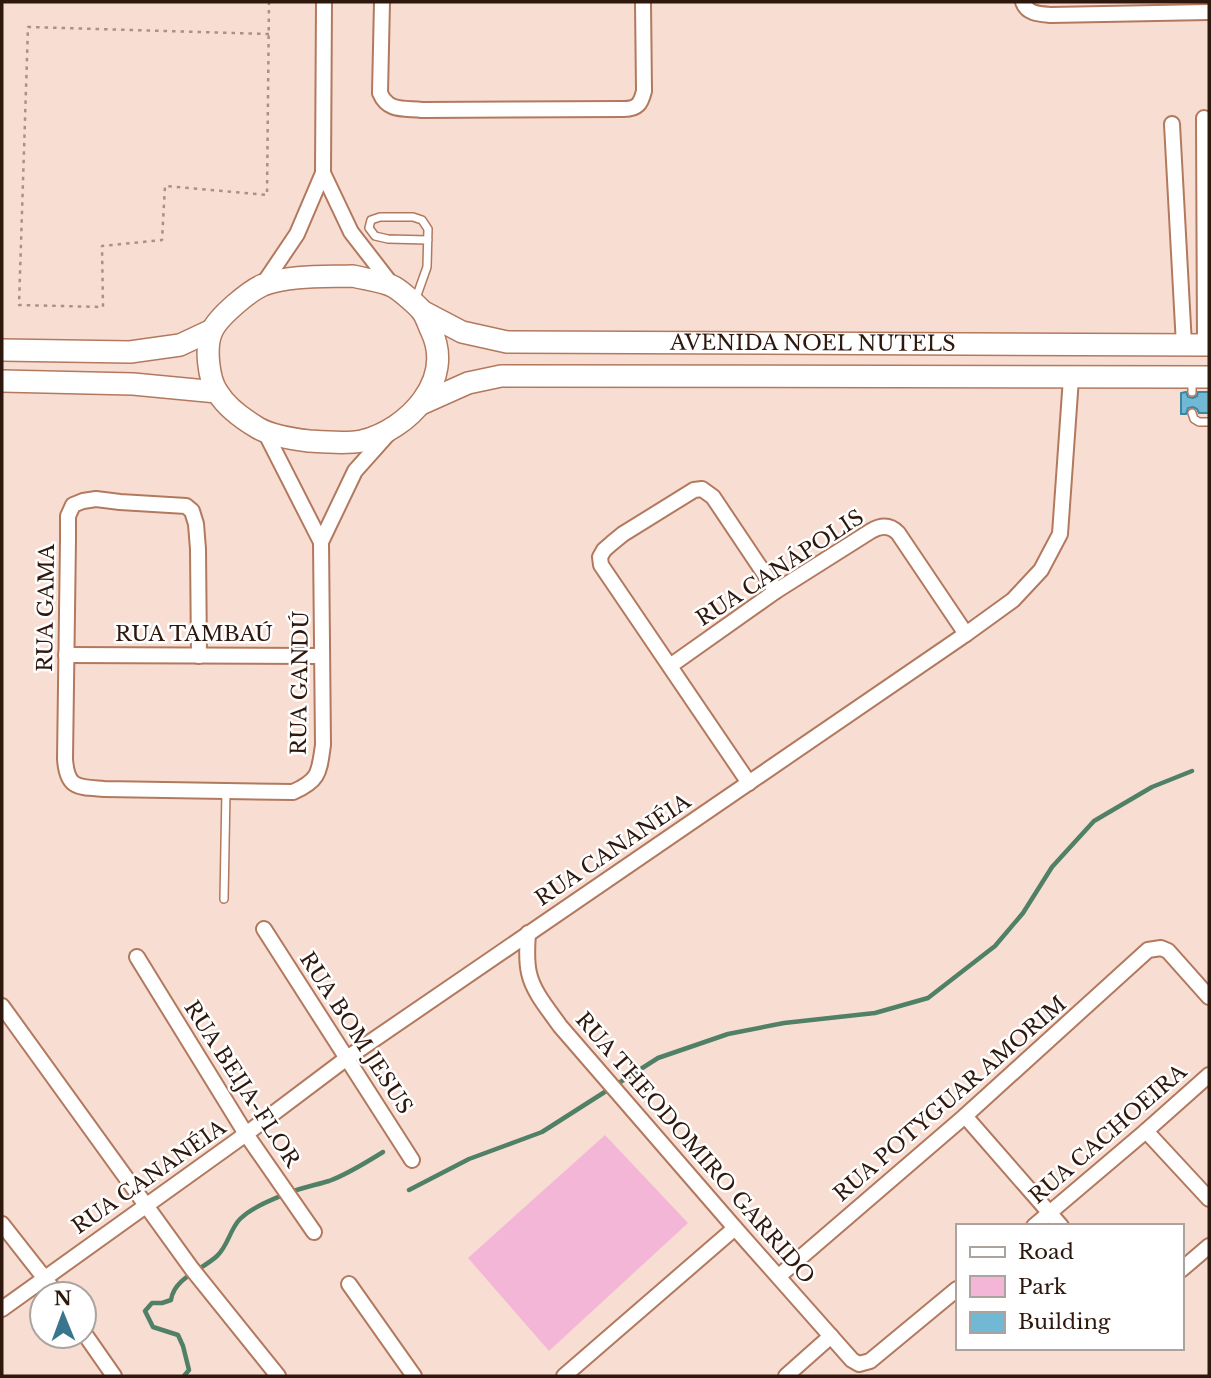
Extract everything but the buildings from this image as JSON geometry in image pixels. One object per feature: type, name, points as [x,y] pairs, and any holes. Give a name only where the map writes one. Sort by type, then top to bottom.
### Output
[{"type":"main road","points":[[2,350],[130,352],[180,345],[212,330],[232,306],[262,286],[300,277],[353,276],[393,286],[418,307],[436,341],[439,360],[433,385],[421,404],[394,427],[361,441],[323,442],[296,439],[265,432],[241,418],[217,392],[209,368],[208,349],[212,330]]},
{"type":"main road","name":"AVENIDA NOEL NUTELS","points":[[418,307],[462,332],[507,342],[1199,345]]},
{"type":"main road","name":"AVENIDA NOEL NUTELS","points":[[421,404],[468,383],[501,376],[1071,378],[1198,382]]},
{"type":"main road","points":[[2,381],[133,384],[217,392]]},
{"type":"street","points":[[262,286],[297,234],[323,173],[324,2]]},
{"type":"street","points":[[382,2],[380,93],[389,106],[422,110],[635,108],[639,105],[644,91],[643,2]]},
{"type":"street","points":[[1024,5],[1032,12],[1051,15],[1127,7],[1209,12]]},
{"type":"street","points":[[1199,345],[1204,118]]},
{"type":"street","points":[[1172,124],[1199,345]]},
{"type":"street","points":[[323,173],[351,232],[393,286]]},
{"type":"street","name":"RUA CANANÉIA","points":[[2,1309],[347,1058],[1013,600],[1041,570],[1060,534],[1071,378]]},
{"type":"street","name":"RUA GANDÚ","points":[[65,759],[66,775],[72,783],[83,787],[293,792],[313,781],[319,768],[323,745],[321,542],[355,471],[394,427]]},
{"type":"street","name":"RUA GANDÚ","points":[[265,432],[321,542]]},
{"type":"street","points":[[749,783],[601,565],[600,557],[604,550],[623,534],[694,490],[702,489],[713,497],[776,592]]},
{"type":"street","name":"RUA GAMA","points":[[65,759],[68,516],[73,505],[83,500],[96,499],[186,506],[192,511],[198,549],[199,656]]},
{"type":"street","name":"RUA CANÁPOLIS","points":[[670,666],[876,527],[893,528],[966,634]]},
{"type":"street","name":"RUA TAMBAÚ","points":[[66,655],[322,656]]},
{"type":"street","name":"RUA BOM JESUS","points":[[264,929],[412,1160]]},
{"type":"street","name":"RUA THEODOMIRO GARRIDO","points":[[528,933],[529,975],[537,993],[560,1026],[852,1360],[859,1364],[870,1361],[956,1290]]},
{"type":"street","name":"RUA POTYGUAR AMORIM","points":[[779,1276],[965,1116],[1148,950],[1161,948],[1168,951],[1209,997]]},
{"type":"street","name":"RUA BEIJA-FLOR","points":[[137,957],[246,1134],[314,1232]]},
{"type":"street","points":[[2,1006],[192,1269],[278,1376]]},
{"type":"street","name":"RUA CACHOEIRA","points":[[1036,1224],[1209,1075]]},
{"type":"street","points":[[965,1116],[1059,1224]]},
{"type":"street","points":[[1146,1131],[1209,1199]]},
{"type":"street","points":[[2,1224],[47,1280]]},
{"type":"street","points":[[564,1376],[735,1228]]},
{"type":"street","points":[[1183,1268],[1209,1246]]},
{"type":"street","points":[[349,1284],[414,1376]]},
{"type":"street","points":[[786,1376],[831,1336]]},
{"type":"street","points":[[96,1350],[114,1376]]},
{"type":"lane","points":[[418,307],[427,267],[428,240],[428,229],[422,220],[413,217],[380,217],[372,220],[369,228],[374,236],[388,239],[428,240]]},
{"type":"lane","points":[[1192,414],[1199,422],[1209,422]]},
{"type":"lane","points":[[224,899],[226,790]]},
{"type":"path","points":[[269,2],[269,34],[267,195],[165,187],[162,240],[102,246],[103,307],[19,305],[28,27],[269,34]]},
{"type":"green space","points":[[605,1135],[688,1223],[549,1351],[468,1258]]},
{"type":"waterway","points":[[409,1190],[469,1159],[542,1132],[658,1058],[728,1034],[784,1023],[875,1013],[928,998],[995,946],[1023,913],[1052,867],[1094,821],[1152,787],[1192,771]]},
{"type":"waterway","points":[[291,1192],[336,1178],[383,1152]]},
{"type":"waterway","points":[[184,1376],[189,1370],[178,1335],[153,1327],[145,1311],[152,1303],[171,1300],[173,1292],[183,1280],[217,1256],[244,1215],[283,1195]]}]
